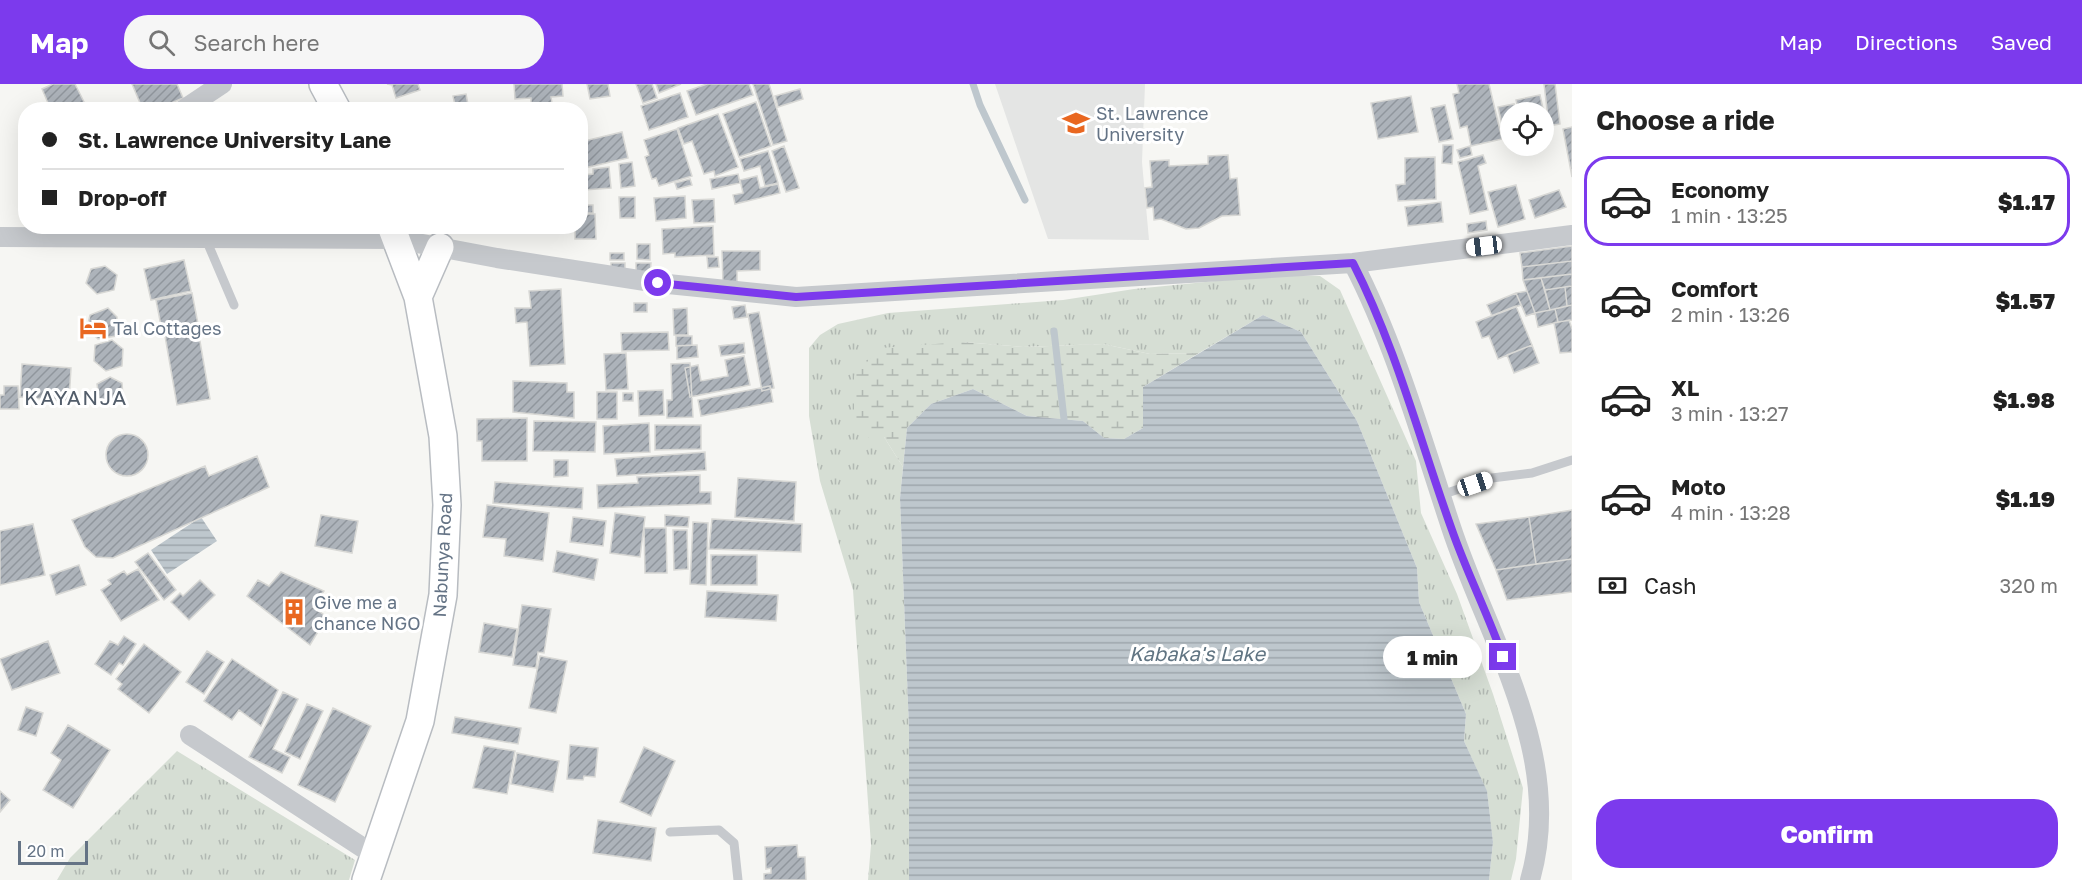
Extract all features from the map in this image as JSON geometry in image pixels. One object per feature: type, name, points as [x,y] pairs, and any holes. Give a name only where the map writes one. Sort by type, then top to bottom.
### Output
[{"type":"main road","points":[[323,84],[333,102]]},
{"type":"main road","name":"Nabunya Road","points":[[366,880],[420,721],[443,595],[447,505],[443,436],[418,297],[394,234]]},
{"type":"main road","points":[[418,297],[440,247]]},
{"type":"street","points":[[195,102],[222,84]]},
{"type":"street","points":[[0,237],[62,234]]},
{"type":"street","points":[[164,234],[205,237],[347,234]]},
{"type":"street","points":[[397,234],[440,247],[658,283],[796,297],[1353,263],[1572,235]]},
{"type":"street","points":[[1353,263],[1370,295],[1452,529],[1518,698],[1530,743],[1539,812],[1530,880]]},
{"type":"street","points":[[190,735],[374,855]]},
{"type":"lane","points":[[205,237],[234,305]]},
{"type":"lane","points":[[1441,495],[1492,478],[1532,473],[1572,460]]},
{"type":"lane","points":[[670,832],[719,830],[734,843],[738,880]]},
{"type":"shaded area","name":"St. Lawrence University","points":[[995,84],[1145,84],[1142,162],[1149,240],[1048,239]]},
{"type":"green space","points":[[1278,275],[1320,276],[1340,290],[1416,461],[1421,513],[1457,594],[1493,694],[1523,788],[1516,859],[1511,880],[1489,880],[1493,842],[1487,792],[1464,741],[1466,714],[1419,602],[1417,568],[1357,421],[1301,332],[1263,315],[1199,353],[1150,354],[1103,344],[1023,347],[963,342],[884,437],[903,467],[900,498],[909,729],[909,880],[868,880],[871,845],[853,590],[820,481],[809,416],[809,348],[820,335],[838,324],[888,313],[1063,300],[1134,289]]},
{"type":"green space","points":[[963,342],[1023,347],[1103,344],[1150,354],[1199,353],[1143,387],[1143,428],[1124,439],[1104,438],[1083,421],[1027,416],[973,389],[931,404],[907,428],[903,467],[884,437],[869,438],[854,417],[854,376],[880,348]]},
{"type":"green space","points":[[177,751],[355,860],[349,880],[57,880],[70,858]]},
{"type":"water","name":"Kabaka's Lake","points":[[1263,315],[1301,332],[1357,421],[1417,568],[1419,602],[1466,714],[1464,741],[1487,791],[1493,842],[1489,880],[909,880],[909,729],[900,498],[907,428],[931,404],[973,389],[1027,416],[1083,421],[1104,438],[1124,439],[1143,428],[1143,387]]},
{"type":"water","points":[[201,517],[217,541],[167,574],[151,550]]},
{"type":"building","points":[[53,84],[75,84],[84,102],[48,102],[42,89]]},
{"type":"building","points":[[132,84],[177,84],[183,98],[174,102],[140,102]]},
{"type":"building","points":[[387,84],[418,84],[420,90],[396,98],[392,85]]},
{"type":"building","points":[[514,84],[562,84],[563,96],[551,97],[552,102],[531,102],[531,98],[515,99]]},
{"type":"building","points":[[587,84],[608,84],[610,96],[590,99]]},
{"type":"building","points":[[636,84],[652,84],[657,98],[643,103]]},
{"type":"building","points":[[656,84],[681,84],[659,93]]},
{"type":"building","points":[[707,84],[749,84],[753,95],[696,115],[687,91]]},
{"type":"building","points":[[753,84],[769,84],[787,141],[773,145]]},
{"type":"building","points":[[1457,84],[1489,84],[1500,139],[1471,146],[1467,126],[1460,128],[1453,94],[1459,93]]},
{"type":"building","points":[[1544,84],[1555,84],[1560,124],[1554,125],[1554,102],[1546,102]]},
{"type":"building","points":[[800,89],[803,99],[778,107],[775,96]]},
{"type":"building","points":[[680,93],[688,117],[649,130],[641,106]]},
{"type":"building","points":[[466,94],[468,102],[454,102],[453,96]]},
{"type":"building","points":[[1540,95],[1542,102],[1516,102],[1516,100]]},
{"type":"building","points":[[1411,96],[1418,132],[1378,139],[1371,103]]},
{"type":"building","points":[[756,102],[771,146],[739,157],[723,114]]},
{"type":"building","points":[[1445,105],[1453,139],[1439,142],[1431,108]]},
{"type":"building","points":[[718,114],[738,167],[715,176],[714,171],[704,174],[692,141],[684,144],[678,128]]},
{"type":"building","points":[[1572,127],[1572,177],[1563,129]]},
{"type":"building","points":[[677,129],[692,176],[659,186],[656,178],[652,179],[645,157],[649,155],[644,140]]},
{"type":"building","points":[[622,132],[628,158],[588,167],[588,140]]},
{"type":"building","points":[[1443,145],[1453,145],[1452,164],[1442,163]]},
{"type":"building","points":[[784,146],[799,188],[786,192],[772,151]]},
{"type":"building","points":[[1470,146],[1472,155],[1460,158],[1457,150]]},
{"type":"building","points":[[768,151],[778,183],[765,186],[760,166],[744,171],[740,159]]},
{"type":"building","points":[[1228,155],[1230,179],[1237,178],[1240,215],[1222,216],[1199,228],[1186,229],[1161,219],[1154,220],[1153,207],[1147,208],[1145,188],[1152,187],[1150,161],[1169,160],[1169,166],[1208,164],[1208,156]]},
{"type":"building","points":[[1483,155],[1486,163],[1478,166],[1488,210],[1470,214],[1458,162]]},
{"type":"building","points":[[1435,157],[1436,199],[1398,201],[1396,185],[1405,184],[1405,158]]},
{"type":"building","points":[[632,162],[635,186],[621,188],[619,164]]},
{"type":"building","points":[[609,167],[611,188],[588,190],[588,174],[593,174],[593,169]]},
{"type":"building","points":[[738,174],[740,183],[712,189],[710,179]]},
{"type":"building","points":[[757,176],[760,188],[778,184],[780,193],[735,204],[733,195],[743,193],[740,180]]},
{"type":"building","points":[[690,179],[692,185],[677,189],[675,183]]},
{"type":"building","points":[[1516,185],[1525,219],[1498,227],[1488,192]]},
{"type":"building","points":[[1559,190],[1566,207],[1535,218],[1529,200]]},
{"type":"building","points":[[685,196],[686,218],[656,221],[654,198]]},
{"type":"building","points":[[619,197],[635,197],[635,218],[620,218]]},
{"type":"building","points":[[714,199],[715,222],[694,223],[692,200]]},
{"type":"building","points":[[1441,202],[1443,222],[1408,226],[1405,207]]},
{"type":"building","points":[[588,205],[593,205],[593,213],[588,213]]},
{"type":"building","points":[[588,214],[595,214],[596,239],[575,239],[575,234],[588,234]]},
{"type":"building","points":[[1486,221],[1487,230],[1468,233],[1467,224]]},
{"type":"building","points":[[713,226],[714,255],[675,257],[675,253],[663,254],[662,229]]},
{"type":"building","points":[[637,244],[650,244],[650,260],[637,259]]},
{"type":"building","points":[[1572,246],[1572,261],[1522,267],[1520,253]]},
{"type":"building","points":[[722,251],[760,251],[760,270],[737,271],[737,283],[723,284]]},
{"type":"building","points":[[610,253],[624,253],[624,260],[610,260]]},
{"type":"building","points":[[707,257],[718,257],[719,267],[708,268]]},
{"type":"building","points":[[184,260],[191,291],[151,300],[144,269]]},
{"type":"building","points":[[1572,261],[1572,274],[1523,280],[1522,267]]},
{"type":"building","points":[[611,263],[625,263],[625,271],[611,272]]},
{"type":"building","points":[[636,263],[651,263],[650,274],[636,273]]},
{"type":"building","points":[[105,266],[117,275],[114,290],[97,294],[86,283],[91,269]]},
{"type":"building","points":[[1572,274],[1572,286],[1545,290],[1541,278]]},
{"type":"building","points":[[1541,278],[1550,310],[1535,313],[1523,280]]},
{"type":"building","points":[[1572,286],[1572,305],[1567,306],[1565,287]]},
{"type":"building","points":[[1565,287],[1567,306],[1550,310],[1545,290]]},
{"type":"building","points":[[561,289],[565,364],[530,366],[527,322],[516,323],[515,308],[531,308],[529,291]]},
{"type":"building","points":[[1527,291],[1535,313],[1526,316],[1516,293]]},
{"type":"building","points":[[192,293],[199,329],[163,336],[156,300]]},
{"type":"building","points":[[1516,293],[1521,305],[1492,316],[1487,305]]},
{"type":"building","points":[[634,303],[647,303],[647,312],[634,312]]},
{"type":"building","points":[[745,305],[747,317],[734,319],[732,307]]},
{"type":"building","points":[[1572,305],[1572,320],[1558,322],[1555,309]]},
{"type":"building","points":[[1516,306],[1532,345],[1498,359],[1489,336],[1482,338],[1476,322]]},
{"type":"building","points":[[108,308],[117,317],[116,336],[98,339],[87,328],[90,315]]},
{"type":"building","points":[[687,308],[688,335],[674,335],[673,309]]},
{"type":"building","points":[[1555,309],[1558,322],[1538,327],[1535,313]]},
{"type":"building","points":[[759,312],[774,388],[762,391],[748,314]]},
{"type":"building","points":[[1569,320],[1572,329],[1572,352],[1560,353],[1554,323]]},
{"type":"building","points":[[198,330],[210,399],[177,405],[165,336]]},
{"type":"building","points":[[668,332],[669,350],[622,351],[621,333]]},
{"type":"building","points":[[676,336],[692,336],[692,345],[676,346]]},
{"type":"building","points":[[112,340],[123,349],[122,366],[106,371],[94,361],[95,345]]},
{"type":"building","points":[[744,343],[745,353],[721,356],[719,346]]},
{"type":"building","points":[[697,345],[698,357],[677,359],[677,346]]},
{"type":"building","points":[[1532,345],[1539,363],[1514,373],[1507,355]]},
{"type":"building","points":[[626,353],[628,389],[606,390],[604,354]]},
{"type":"building","points":[[744,356],[750,385],[690,397],[685,368],[698,365],[701,381],[728,376],[725,360]]},
{"type":"building","points":[[690,363],[693,417],[667,418],[667,400],[672,400],[671,364]]},
{"type":"building","points":[[22,364],[71,368],[69,401],[20,397]]},
{"type":"building","points":[[110,377],[122,383],[123,397],[112,404],[99,399],[97,384]]},
{"type":"building","points":[[513,381],[567,383],[567,392],[574,392],[574,418],[513,412]]},
{"type":"building","points":[[4,386],[18,386],[19,409],[0,409],[0,395],[4,395]]},
{"type":"building","points":[[770,386],[773,402],[701,416],[698,400]]},
{"type":"building","points":[[663,390],[664,415],[639,416],[638,391]]},
{"type":"building","points":[[597,392],[617,392],[617,419],[597,419]]},
{"type":"building","points":[[623,393],[633,393],[633,401],[623,401]]},
{"type":"building","points":[[527,418],[527,461],[482,461],[482,441],[477,441],[477,419]]},
{"type":"building","points":[[534,421],[596,422],[595,452],[533,451]]},
{"type":"building","points":[[649,423],[650,452],[604,454],[603,426]]},
{"type":"building","points":[[655,425],[701,425],[701,449],[655,450]]},
{"type":"building","points":[[127,434],[142,440],[148,455],[142,470],[127,476],[112,470],[106,455],[112,440]]},
{"type":"building","points":[[705,452],[706,470],[617,476],[615,459]]},
{"type":"building","points":[[257,456],[269,487],[113,558],[96,557],[85,547],[72,520],[205,466],[209,476]]},
{"type":"building","points":[[554,460],[568,460],[568,476],[554,477]]},
{"type":"building","points":[[700,475],[700,492],[711,492],[711,504],[598,508],[597,485],[638,483],[637,477]]},
{"type":"building","points":[[738,478],[796,482],[794,521],[735,517]]},
{"type":"building","points":[[495,482],[583,488],[582,509],[493,503]]},
{"type":"building","points":[[487,505],[549,513],[543,561],[504,556],[506,539],[483,537]]},
{"type":"building","points":[[1572,510],[1572,559],[1536,564],[1529,517]]},
{"type":"building","points":[[615,513],[645,517],[640,557],[610,553]]},
{"type":"building","points":[[321,515],[358,521],[352,553],[315,546]]},
{"type":"building","points":[[665,515],[689,517],[688,527],[665,526]]},
{"type":"building","points":[[573,517],[606,521],[603,546],[570,542]]},
{"type":"building","points":[[1529,517],[1536,564],[1496,570],[1476,524]]},
{"type":"building","points":[[712,519],[802,524],[801,552],[709,549]]},
{"type":"building","points":[[693,522],[708,523],[706,585],[690,584]]},
{"type":"building","points":[[33,524],[45,575],[0,585],[0,531]]},
{"type":"building","points":[[644,528],[666,528],[667,573],[645,573]]},
{"type":"building","points":[[673,530],[687,530],[688,569],[674,570]]},
{"type":"building","points":[[557,551],[598,559],[594,580],[553,572]]},
{"type":"building","points":[[148,553],[176,590],[164,600],[135,562]]},
{"type":"building","points":[[711,555],[757,555],[757,585],[711,585]]},
{"type":"building","points":[[1572,559],[1572,592],[1507,600],[1496,570]]},
{"type":"building","points":[[79,565],[86,585],[56,595],[50,575]]},
{"type":"building","points":[[138,569],[159,600],[121,621],[101,590],[111,584],[108,580],[124,571],[127,575]]},
{"type":"building","name":"Give me a chance NGO","points":[[281,572],[324,591],[313,607],[327,617],[310,645],[247,596],[258,580],[269,586]]},
{"type":"building","points":[[200,580],[215,595],[189,620],[171,602],[180,593],[183,596]]},
{"type":"building","points":[[707,591],[778,595],[776,621],[705,617]]},
{"type":"building","points":[[522,605],[551,609],[544,653],[538,652],[536,668],[513,665]]},
{"type":"building","points":[[484,623],[517,629],[512,657],[479,652]]},
{"type":"building","points":[[124,636],[136,644],[123,665],[119,663],[111,675],[95,664],[110,641],[118,645]]},
{"type":"building","points":[[48,641],[60,673],[12,690],[0,659]]},
{"type":"building","points":[[144,644],[181,672],[149,713],[118,689],[122,684],[116,679]]},
{"type":"building","points":[[207,651],[224,662],[204,694],[186,682]]},
{"type":"building","points":[[540,656],[567,661],[556,713],[529,708]]},
{"type":"building","points":[[232,659],[278,690],[261,726],[239,710],[232,720],[204,701]]},
{"type":"building","points":[[283,692],[298,699],[273,749],[290,757],[282,773],[249,757]]},
{"type":"building","points":[[307,704],[323,711],[300,759],[285,752]]},
{"type":"building","points":[[26,707],[43,713],[36,736],[18,730]]},
{"type":"building","points":[[333,708],[371,726],[335,802],[298,785]]},
{"type":"building","points":[[455,717],[521,728],[518,744],[452,733]]},
{"type":"building","points":[[68,725],[110,750],[73,808],[43,790],[61,760],[51,753]]},
{"type":"building","points":[[570,745],[598,748],[595,777],[584,776],[583,780],[567,779]]},
{"type":"building","points":[[484,746],[515,751],[507,794],[473,788]]},
{"type":"building","points":[[644,747],[675,761],[651,816],[620,802]]},
{"type":"building","points":[[517,753],[559,761],[553,792],[511,784]]},
{"type":"building","points":[[0,791],[10,800],[0,812]]},
{"type":"building","points":[[598,820],[656,828],[651,861],[593,853]]},
{"type":"building","points":[[797,845],[798,857],[805,857],[806,880],[764,880],[764,874],[771,873],[771,868],[766,869],[765,847]]},
{"type":"waterway","points":[[973,84],[980,105],[1025,200]]},
{"type":"waterway","points":[[1054,331],[1064,419]]},
{"type":"place","name":"St. Lawrence University","points":[[1076,123]]},
{"type":"place","name":"Tal Cottages","points":[[93,328]]},
{"type":"place","name":"Give me a chance NGO","points":[[294,612]]},
{"type":"district","name":"KAYANJA","points":[[76,397]]},
{"type":"route","points":[[658,283],[796,297],[1353,263],[1370,295],[1430,460],[1452,529],[1503,657]]}]
